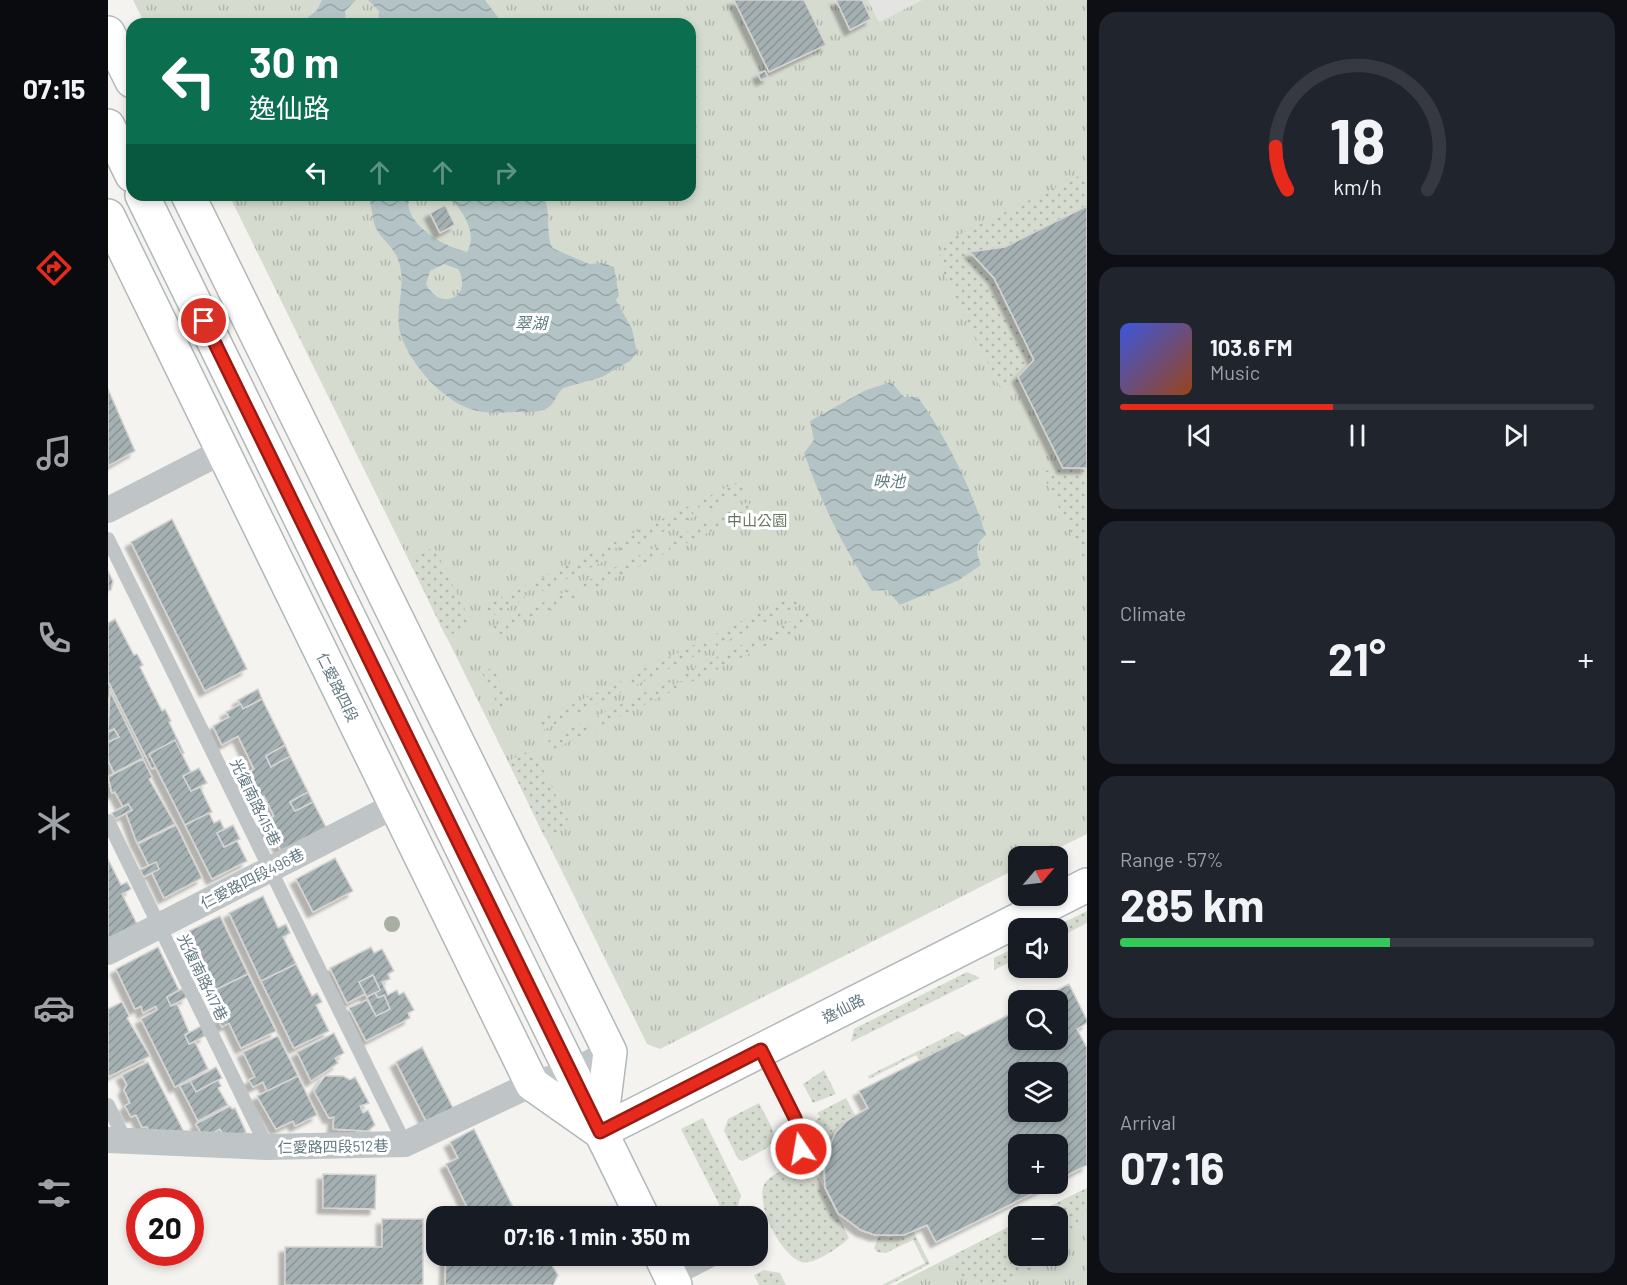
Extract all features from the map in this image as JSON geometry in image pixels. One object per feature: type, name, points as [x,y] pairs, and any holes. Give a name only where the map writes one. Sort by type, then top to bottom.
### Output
[{"type":"main road","points":[[108,33],[126,69]]},
{"type":"main road","points":[[108,126],[126,163]]},
{"type":"main road","name":"仁愛路四段","points":[[145,201],[637,1206]]},
{"type":"main road","points":[[191,201],[610,1052],[600,1132]]},
{"type":"main road","name":"仁愛路四段","points":[[108,216],[532,1084],[600,1132]]},
{"type":"main road","name":"逸仙路","points":[[600,1132],[1087,885]]},
{"type":"street","points":[[108,510],[223,451]]},
{"type":"street","name":"仁愛路四段496巷","points":[[108,952],[396,805]]},
{"type":"street","name":"仁愛路四段512巷","points":[[117,1140],[267,1147],[405,1144],[532,1084],[571,1073],[610,1052]]},
{"type":"lane","name":"光復南路415巷","points":[[108,539],[405,1144]]},
{"type":"lane","name":"光復南路417巷","points":[[108,821],[267,1147]]},
{"type":"lane","points":[[761,1050],[795,1118],[801,1149]]},
{"type":"lane","points":[[108,1105],[117,1140]]},
{"type":"lane","points":[[668,1276],[696,1266]]},
{"type":"shaded area","points":[[868,0],[922,0],[879,22]]},
{"type":"green space","name":"中山公園","points":[[133,0],[868,0],[879,22],[922,0],[1087,0],[1087,834],[1062,846],[1008,846],[1008,873],[660,1049],[647,1044],[232,201],[696,201],[696,18],[142,18]]},
{"type":"green space","points":[[1087,172],[1087,206],[1005,247],[970,252],[994,278],[1034,360],[1018,377],[1020,381],[1001,390],[938,261],[944,242]]},
{"type":"green space","points":[[1061,464],[1063,468],[1087,468],[1087,565],[1042,473]]},
{"type":"green space","points":[[744,479],[749,490],[707,511],[703,505],[692,511],[695,516],[622,552],[619,546],[608,552],[610,558],[538,593],[534,588],[523,593],[525,599],[488,618],[482,607]]},
{"type":"green space","points":[[748,502],[753,511],[670,551],[666,542]]},
{"type":"green space","points":[[660,545],[664,554],[586,592],[581,584]]},
{"type":"green space","points":[[434,547],[472,624],[446,637],[409,560]]},
{"type":"green space","points":[[575,587],[580,595],[497,636],[492,627]]},
{"type":"green space","points":[[794,596],[799,605],[716,646],[712,636]]},
{"type":"green space","points":[[809,612],[814,622],[552,750],[548,740],[585,721],[588,727],[600,721],[597,716],[670,680],[673,685],[684,680],[682,674],[754,639],[758,644],[769,638],[766,633]]},
{"type":"green space","points":[[706,639],[711,648],[632,687],[627,677]]},
{"type":"green space","points":[[493,667],[512,705],[500,710],[482,673]]},
{"type":"green space","points":[[621,681],[626,690],[543,730],[538,721]]},
{"type":"green space","points":[[533,749],[571,826],[545,838],[508,761]]},
{"type":"green space","points":[[1087,911],[1087,923],[1068,933],[1068,920]]},
{"type":"green space","points":[[1008,951],[1008,963],[994,970],[994,958]]},
{"type":"green space","points":[[967,972],[980,978],[851,1042],[854,1029]]},
{"type":"green space","points":[[958,1031],[966,1037],[919,1060],[916,1055],[869,1079],[868,1076]]},
{"type":"green space","points":[[824,1070],[836,1094],[813,1103],[803,1084]]},
{"type":"green space","points":[[846,1098],[855,1115],[846,1121],[832,1139],[816,1136],[812,1124],[820,1117],[817,1113]]},
{"type":"green space","points":[[759,1103],[774,1133],[774,1139],[766,1149],[743,1161],[738,1159],[724,1131],[728,1119]]},
{"type":"green space","points":[[703,1118],[741,1195],[738,1206],[720,1206],[681,1129]]},
{"type":"green space","points":[[811,1163],[849,1238],[826,1254],[806,1262],[793,1257],[778,1241],[768,1220],[768,1206],[764,1206],[762,1196],[763,1187],[770,1177],[799,1165]]},
{"type":"green space","points":[[1087,1188],[1087,1285],[895,1285],[1008,1227],[1008,1266],[1068,1266],[1068,1206],[1050,1206]]},
{"type":"green space","points":[[1087,1188],[1087,1207],[1068,1238],[1068,1206],[1050,1206]]},
{"type":"green space","points":[[1008,1227],[1008,1266],[1038,1266],[1001,1285],[981,1285],[980,1278],[954,1276],[955,1255]]},
{"type":"green space","points":[[913,1231],[930,1264],[889,1285],[882,1285],[925,1263],[913,1240],[886,1253],[877,1252],[874,1248],[879,1235],[889,1237]]},
{"type":"green space","points":[[764,1270],[780,1273],[786,1285],[759,1285],[754,1275]]},
{"type":"water","points":[[322,0],[356,0],[345,11],[346,18],[307,18],[317,10]]},
{"type":"water","points":[[368,0],[485,0],[498,18],[378,18],[379,11]]},
{"type":"water","name":"翠湖","points":[[370,201],[409,201],[411,213],[422,229],[449,246],[467,252],[470,245],[470,229],[462,213],[452,201],[546,201],[552,248],[589,264],[603,263],[614,267],[619,296],[616,300],[632,329],[637,353],[630,361],[602,377],[563,388],[550,406],[540,411],[483,412],[455,402],[425,376],[404,343],[399,325],[402,280],[399,263],[397,256],[375,226]],"holes":[[[444,264],[458,269],[462,279],[462,288],[458,294],[446,299],[439,298],[432,293],[426,284],[430,271]]]},
{"type":"water","name":"映池","points":[[891,382],[904,397],[918,397],[929,413],[957,464],[986,535],[977,548],[981,565],[959,580],[900,605],[887,590],[872,591],[861,574],[834,524],[804,453],[814,440],[810,421],[866,390]]},
{"type":"building","points":[[734,0],[804,0],[826,45],[769,72]]},
{"type":"building","points":[[836,0],[862,0],[871,19],[850,30]]},
{"type":"building","points":[[765,71],[768,77],[761,80],[758,74]]},
{"type":"building","points":[[445,205],[455,225],[440,233],[430,213]]},
{"type":"building","points":[[1087,206],[1087,468],[1063,468],[1018,377],[1034,360],[994,278],[970,252],[1005,247]]},
{"type":"building","points":[[108,389],[135,451],[108,466]]},
{"type":"building","points":[[172,519],[247,669],[205,691],[131,542]]},
{"type":"building","points":[[108,571],[113,581],[111,590],[108,591]]},
{"type":"building","points":[[115,619],[134,655],[137,654],[143,665],[140,667],[162,711],[165,709],[184,753],[152,769],[108,681],[108,623]]},
{"type":"building","points":[[258,689],[262,699],[243,709],[238,700]]},
{"type":"building","points":[[110,691],[143,758],[114,773],[108,760],[108,742],[119,737],[114,729],[108,732]]},
{"type":"building","points":[[262,699],[285,745],[266,756],[271,767],[290,756],[308,792],[290,802],[295,811],[313,802],[327,829],[282,853],[272,832],[267,834],[261,823],[274,816],[264,796],[258,799],[252,787],[247,789],[241,777],[254,769],[238,736],[222,745],[213,726],[229,717],[226,712],[241,704],[243,709]]},
{"type":"building","points":[[114,729],[119,737],[108,742],[108,732]]},
{"type":"building","points":[[175,740],[191,772],[183,776],[191,791],[200,787],[212,812],[185,825],[149,754]]},
{"type":"building","points":[[285,745],[290,756],[271,767],[266,756]]},
{"type":"building","points":[[143,759],[152,777],[149,779],[175,824],[137,843],[126,813],[132,810],[128,804],[123,807],[115,792],[112,793],[108,777]]},
{"type":"building","points":[[199,768],[207,783],[191,791],[183,776]]},
{"type":"building","points":[[308,792],[313,802],[295,811],[290,802]]},
{"type":"building","points":[[128,804],[132,810],[115,819],[112,813]]},
{"type":"building","points":[[209,813],[214,823],[220,820],[224,829],[217,833],[224,847],[237,841],[247,861],[212,879],[185,825]]},
{"type":"building","points":[[176,825],[202,878],[164,898],[152,873],[159,869],[156,862],[149,866],[138,844]]},
{"type":"building","points":[[233,825],[240,839],[224,847],[217,833]]},
{"type":"building","points":[[335,858],[353,891],[313,912],[296,879]]},
{"type":"building","points":[[108,859],[121,885],[127,882],[131,889],[122,894],[139,928],[108,944]]},
{"type":"building","points":[[156,862],[159,869],[144,877],[140,870]]},
{"type":"building","points":[[263,896],[278,928],[286,924],[290,933],[283,937],[296,964],[261,981],[229,913]]},
{"type":"building","points":[[220,916],[248,974],[213,991],[202,966],[194,970],[190,962],[198,958],[185,933]]},
{"type":"building","points":[[158,947],[179,990],[167,997],[171,1006],[177,1004],[189,1032],[185,1035],[189,1044],[195,1042],[208,1069],[175,1087],[141,1019],[157,1010],[156,1006],[143,1013],[141,1006],[135,1009],[116,969]]},
{"type":"building","points":[[371,947],[374,953],[382,949],[394,971],[388,974],[390,979],[382,982],[388,995],[397,990],[399,995],[404,992],[414,1010],[408,1013],[410,1018],[366,1041],[349,1008],[367,1000],[376,1016],[390,1009],[384,995],[378,998],[375,993],[380,990],[373,975],[359,982],[365,994],[347,1003],[330,968]]},
{"type":"building","points":[[296,964],[312,996],[317,993],[322,1002],[316,1005],[329,1031],[294,1048],[261,981]]},
{"type":"building","points":[[248,974],[276,1031],[241,1048],[229,1023],[222,1027],[217,1018],[225,1014],[213,991]]},
{"type":"building","points":[[373,975],[380,990],[367,997],[359,982]]},
{"type":"building","points":[[1069,984],[1087,1020],[1087,1023],[1077,1029],[1087,1048],[1087,1165],[1068,1175],[1068,1134],[1008,1134],[1008,1194],[1031,1194],[936,1242],[927,1225],[904,1235],[875,1235],[861,1230],[838,1213],[825,1187],[824,1158],[836,1132],[846,1121],[868,1108],[859,1091],[1008,1015],[1008,1050],[1068,1050],[1068,990],[1057,990]]},
{"type":"building","points":[[182,989],[187,997],[171,1006],[167,997]]},
{"type":"building","points":[[375,993],[378,998],[384,995],[390,1009],[376,1016],[367,997]]},
{"type":"building","points":[[122,1002],[129,1016],[127,1018],[150,1056],[108,1077],[108,1009]]},
{"type":"building","points":[[201,1026],[205,1036],[189,1044],[185,1035]]},
{"type":"building","points":[[334,1033],[344,1053],[335,1058],[338,1063],[311,1081],[297,1052]]},
{"type":"building","points":[[278,1036],[298,1076],[267,1091],[263,1082],[253,1087],[249,1080],[255,1077],[243,1052]]},
{"type":"building","points":[[422,1047],[456,1114],[430,1129],[396,1062]]},
{"type":"building","points":[[148,1062],[184,1132],[151,1135],[147,1127],[142,1127],[136,1115],[131,1117],[125,1106],[130,1103],[124,1090],[127,1085],[122,1075]]},
{"type":"building","points":[[216,1067],[222,1078],[196,1092],[190,1081]]},
{"type":"building","points":[[298,1076],[317,1115],[295,1126],[293,1121],[276,1129],[257,1096]]},
{"type":"building","points":[[325,1076],[343,1076],[350,1080],[355,1077],[369,1103],[360,1106],[363,1113],[368,1110],[375,1125],[368,1131],[333,1129],[334,1117],[329,1118],[314,1091]]},
{"type":"building","points":[[218,1080],[221,1086],[218,1088],[228,1105],[198,1121],[180,1086],[190,1081],[196,1092]]},
{"type":"building","points":[[230,1106],[232,1109],[235,1108],[246,1132],[227,1142],[220,1129],[204,1138],[196,1124]]},
{"type":"building","points":[[474,1129],[512,1206],[467,1206],[446,1164],[458,1158],[450,1142]]},
{"type":"building","points":[[323,1174],[376,1175],[375,1209],[323,1208]]},
{"type":"building","points":[[382,1219],[423,1219],[423,1285],[285,1285],[285,1247],[382,1247]]},
{"type":"building","points":[[446,1266],[552,1266],[558,1275],[553,1285],[445,1285]]},
{"type":"route","points":[[204,321],[600,1132],[761,1050],[795,1118],[801,1149]]}]
